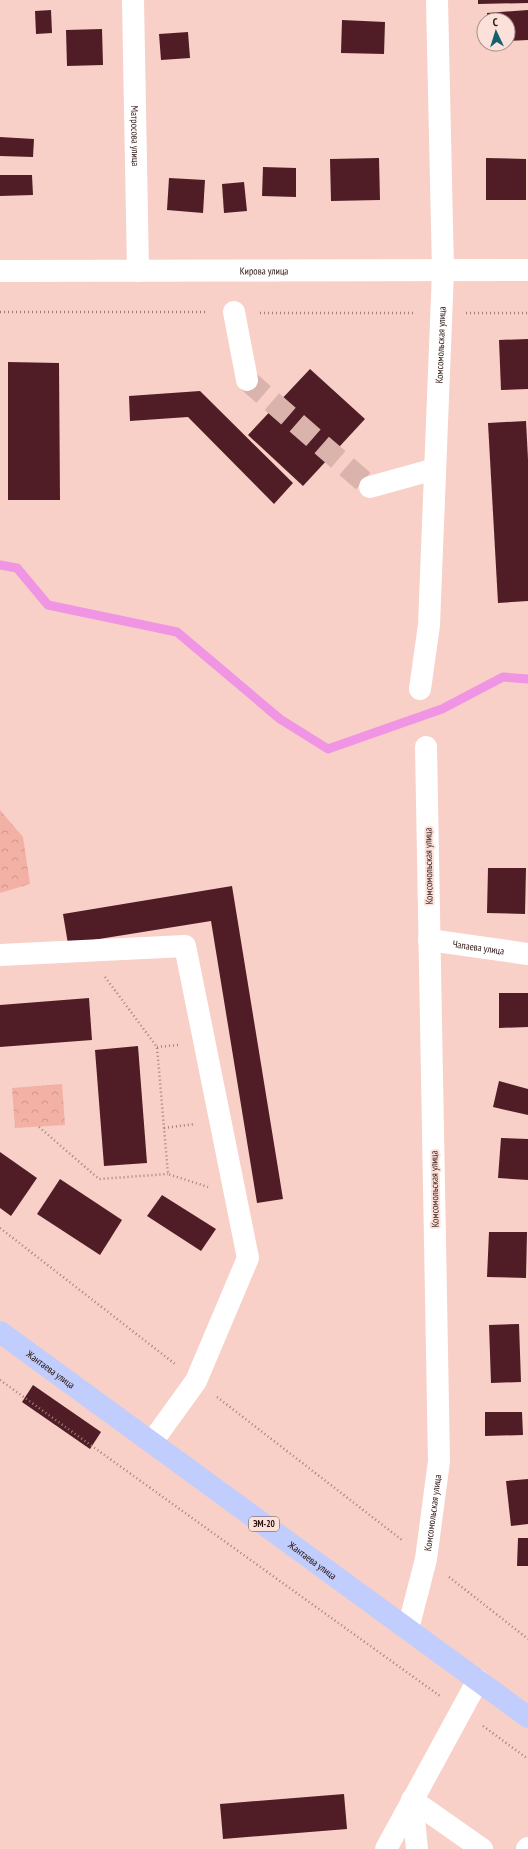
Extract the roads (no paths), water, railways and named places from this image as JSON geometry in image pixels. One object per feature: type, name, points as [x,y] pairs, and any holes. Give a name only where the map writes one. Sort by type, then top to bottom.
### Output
[{"type":"main road","name":"Жантаева улица","points":[[0,1332],[528,1717]]},
{"type":"street","name":"Матросова улица","points":[[133,0],[138,271]]},
{"type":"street","name":"Комсомольская улица","points":[[420,689],[429,626],[443,271],[437,0]]},
{"type":"street","name":"Кирова улица","points":[[0,271],[528,270]]},
{"type":"street","points":[[234,312],[247,380]]},
{"type":"street","points":[[370,487],[435,469]]},
{"type":"street","name":"Комсомольская улица","points":[[408,1629],[426,1559],[439,1461],[426,747]]},
{"type":"street","name":"Чапаева улица","points":[[429,940],[528,954]]},
{"type":"street","points":[[0,955],[186,946],[248,1258],[196,1381],[152,1442]]},
{"type":"street","points":[[386,1849],[460,1710],[478,1680]]},
{"type":"street","points":[[412,1800],[417,1849]]},
{"type":"street","points":[[412,1800],[482,1849]]},
{"type":"waterway","points":[[0,565],[17,568],[48,605],[177,632],[280,719],[328,749],[442,709],[503,677],[528,679]]},
{"type":"tunnel","points":[[247,380],[370,487]]}]
